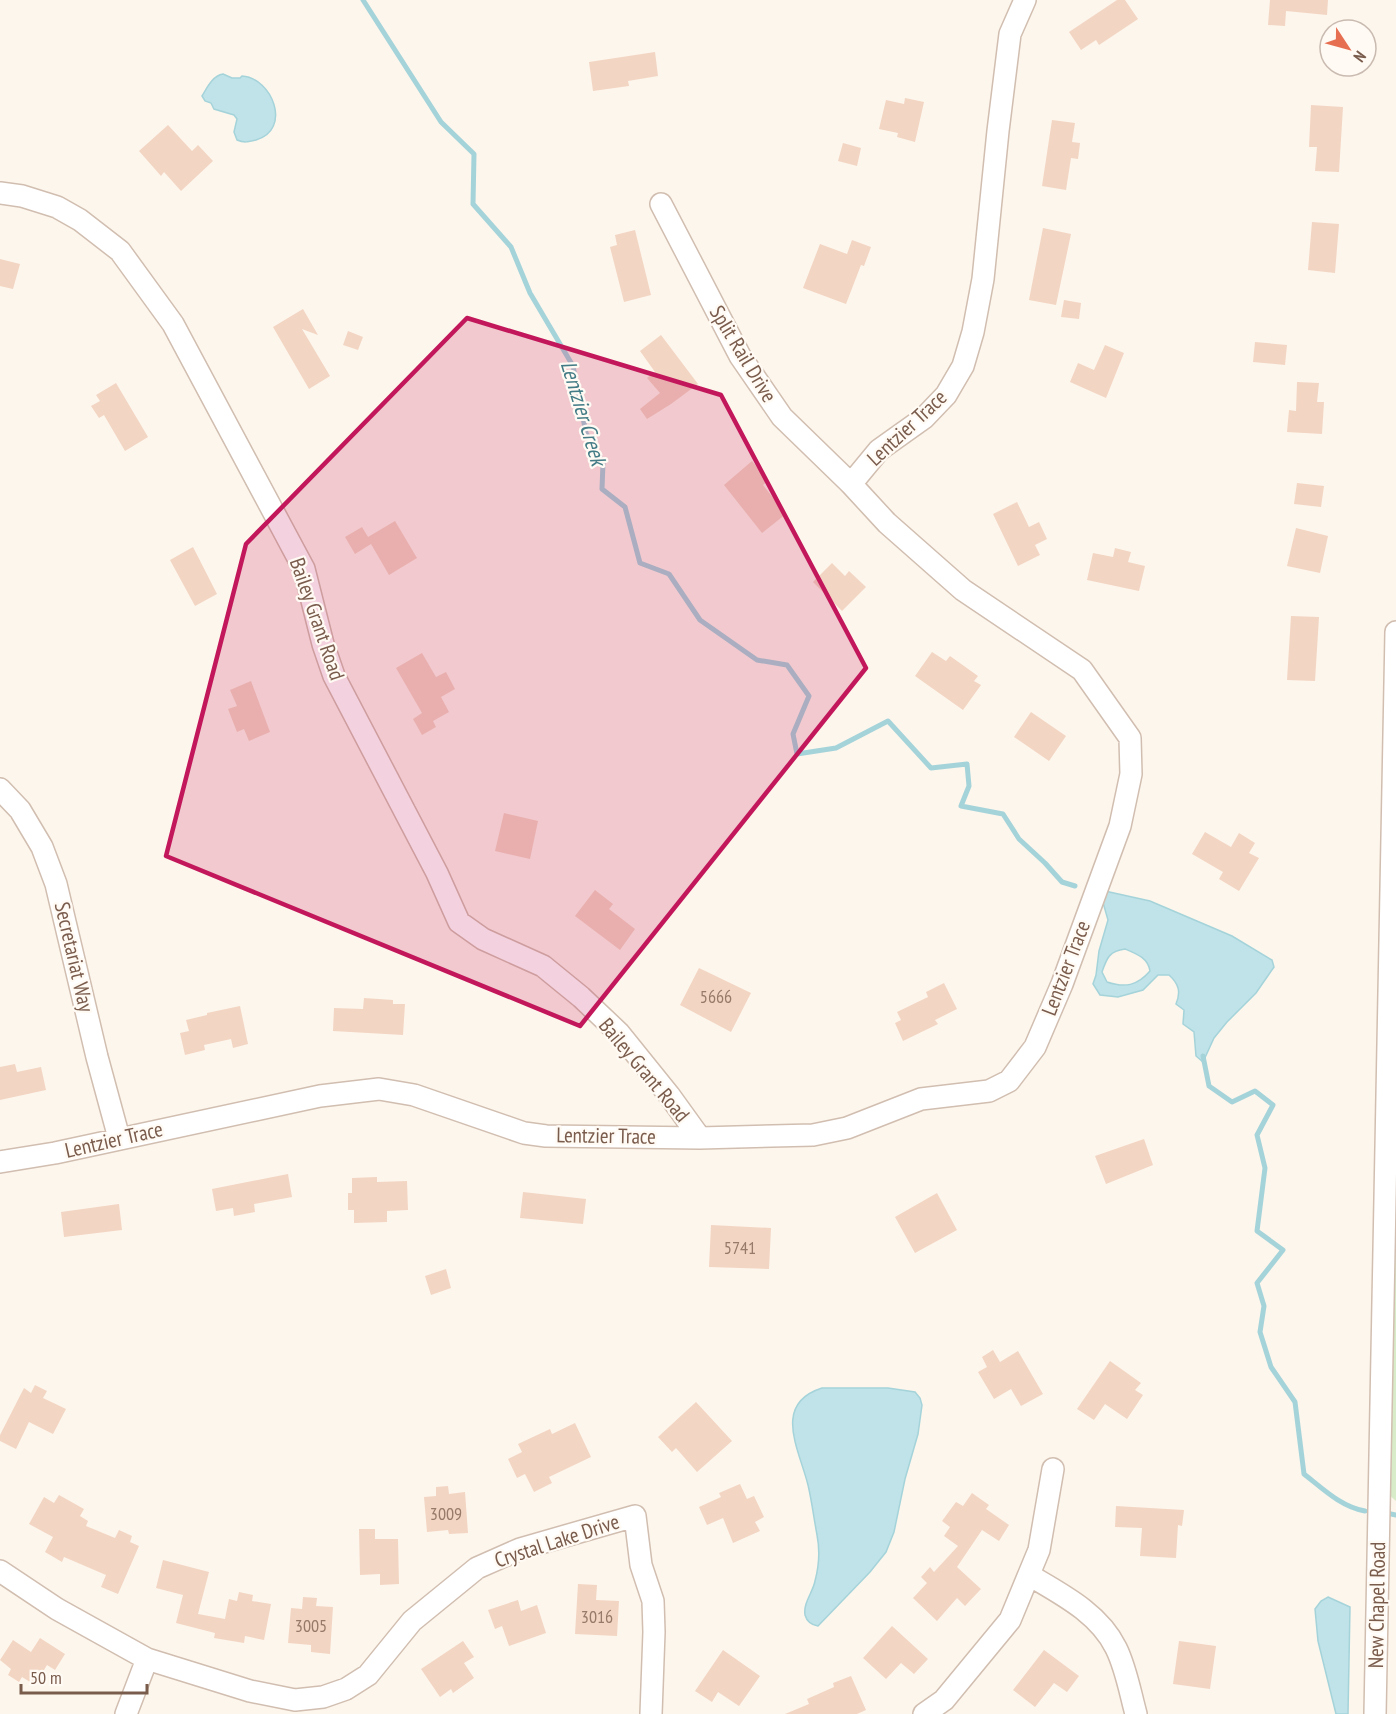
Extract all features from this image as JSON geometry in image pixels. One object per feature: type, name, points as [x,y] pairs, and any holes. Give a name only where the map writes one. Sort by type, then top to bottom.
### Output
[{"type":"street","name":"Lentzier Trace","points":[[0,1162],[55,1153],[320,1096],[379,1089],[414,1095],[524,1133],[546,1136],[700,1138],[813,1135],[847,1128],[921,1099],[989,1091],[1009,1081],[1035,1047],[1062,984],[1120,826],[1131,774],[1130,738],[1082,670],[963,590],[888,523],[851,484],[879,450],[924,418],[946,395],[963,366],[973,332],[983,279],[1010,34],[1025,0]]},
{"type":"street","name":"Bailey Grant Road","points":[[0,193],[22,196],[57,207],[80,220],[120,251],[173,324],[304,569],[323,644],[334,676],[437,873],[459,922],[483,939],[543,966],[581,997],[619,1033],[700,1138]]},
{"type":"street","name":"Split Rail Drive","points":[[660,204],[740,356],[782,417],[851,484]]},
{"type":"street","name":"New Chapel Road","points":[[1375,1714],[1389,1385],[1396,632]]},
{"type":"street","name":"Secretariat Way","points":[[0,789],[20,810],[42,847],[56,884],[97,1057],[119,1138]]},
{"type":"street","points":[[924,1714],[944,1700],[1010,1620],[1039,1550],[1053,1469]]},
{"type":"street","name":"Crystal Lake Drive","points":[[0,1571],[57,1609],[147,1659],[267,1695],[295,1700],[323,1697],[346,1689],[368,1675],[412,1621],[477,1568],[520,1550],[635,1516],[641,1565],[653,1601],[651,1714]]},
{"type":"street","points":[[1029,1575],[1081,1606],[1116,1646],[1136,1714]]},
{"type":"street","points":[[126,1714],[147,1659]]},
{"type":"highlighted area","points":[[467,318],[721,395],[866,668],[580,1026],[166,856],[246,544]]},
{"type":"green space","points":[[1389,1255],[1396,1255],[1396,1501],[1387,1493]]},
{"type":"water","points":[[223,74],[232,78],[242,76],[253,79],[270,94],[276,116],[267,134],[251,141],[237,140],[234,132],[237,119],[234,115],[214,109],[211,103],[205,101],[202,96],[208,86],[216,77]]},
{"type":"water","points":[[1105,891],[1150,901],[1232,936],[1272,960],[1274,967],[1256,993],[1214,1038],[1203,1062],[1196,1056],[1194,1032],[1183,1024],[1184,1010],[1176,1004],[1178,988],[1169,975],[1158,975],[1143,990],[1118,997],[1100,995],[1093,984],[1108,920],[1102,899]],"holes":[[[1125,949],[1144,960],[1150,971],[1135,983],[1119,985],[1107,982],[1102,972],[1108,959],[1112,953]]]},
{"type":"water","points":[[822,1388],[888,1388],[915,1392],[922,1405],[918,1434],[905,1479],[894,1532],[886,1552],[818,1626],[810,1623],[805,1615],[805,1606],[814,1585],[819,1546],[809,1491],[795,1443],[793,1416],[797,1405],[807,1395]]},
{"type":"water","points":[[1328,1597],[1350,1607],[1348,1714],[1336,1714],[1318,1641],[1315,1609],[1321,1601]]},
{"type":"building","points":[[1117,0],[1125,0],[1138,19],[1099,45],[1096,40],[1081,50],[1069,32]]},
{"type":"building","points":[[1270,0],[1328,0],[1327,15],[1286,11],[1285,26],[1268,25]]},
{"type":"building","points":[[655,52],[658,76],[628,81],[629,86],[593,91],[589,62]]},
{"type":"building","points":[[905,98],[924,102],[915,142],[897,137],[898,133],[879,129],[886,100],[904,104]]},
{"type":"building","points":[[1311,105],[1343,107],[1339,172],[1315,171],[1317,147],[1309,147]]},
{"type":"building","points":[[1052,120],[1075,123],[1072,142],[1080,143],[1078,159],[1071,158],[1066,190],[1042,186]]},
{"type":"building","points":[[168,125],[192,151],[198,145],[213,161],[181,191],[164,172],[161,176],[139,151]]},
{"type":"building","points":[[843,143],[861,148],[857,166],[838,161]]},
{"type":"building","points":[[1312,222],[1339,224],[1335,273],[1308,270]]},
{"type":"building","points":[[1043,228],[1071,234],[1056,305],[1029,300]]},
{"type":"building","points":[[635,230],[651,295],[624,302],[610,247],[617,245],[615,235]]},
{"type":"building","points":[[852,240],[871,247],[864,266],[861,265],[846,304],[803,288],[820,244],[847,254]]},
{"type":"building","points":[[0,259],[20,264],[13,289],[0,286]]},
{"type":"building","points":[[1064,300],[1081,303],[1079,319],[1061,317]]},
{"type":"building","points":[[303,309],[318,335],[302,329],[330,376],[309,389],[273,327]]},
{"type":"building","points":[[348,331],[363,337],[358,350],[343,345]]},
{"type":"building","points":[[661,335],[698,384],[647,419],[640,409],[660,393],[647,378],[655,372],[640,351]]},
{"type":"building","points":[[1255,342],[1287,345],[1285,365],[1253,362]]},
{"type":"building","points":[[1105,345],[1124,353],[1106,398],[1070,382],[1078,363],[1094,370]]},
{"type":"building","points":[[1297,382],[1319,383],[1317,402],[1324,402],[1322,434],[1287,432],[1289,410],[1296,411]]},
{"type":"building","points":[[116,383],[148,437],[125,451],[104,415],[99,418],[91,406],[100,401],[96,395]]},
{"type":"building","points":[[752,461],[768,481],[763,485],[786,514],[762,533],[724,485]]},
{"type":"building","points":[[1297,483],[1324,486],[1321,507],[1294,504]]},
{"type":"building","points":[[1017,502],[1029,527],[1039,522],[1047,539],[1035,545],[1040,555],[1018,566],[993,514]]},
{"type":"building","points":[[395,521],[417,558],[389,575],[371,544],[355,554],[345,537],[362,527],[368,537]]},
{"type":"building","points":[[1296,528],[1328,536],[1320,573],[1287,566]]},
{"type":"building","points":[[193,547],[217,594],[195,606],[170,560]]},
{"type":"building","points":[[1115,548],[1131,552],[1128,562],[1145,566],[1139,591],[1087,580],[1093,553],[1113,557]]},
{"type":"building","points":[[832,563],[845,576],[849,571],[866,587],[842,611],[813,582]]},
{"type":"building","points":[[1291,616],[1319,617],[1315,681],[1287,680]]},
{"type":"building","points":[[932,652],[946,661],[950,656],[978,676],[974,681],[981,685],[963,710],[915,676]]},
{"type":"building","points":[[422,653],[436,677],[446,672],[455,689],[441,697],[449,712],[433,721],[436,727],[422,735],[413,719],[422,713],[396,668]]},
{"type":"building","points":[[251,681],[270,732],[249,741],[244,729],[237,732],[228,709],[237,706],[230,690]]},
{"type":"building","points":[[1031,712],[1066,736],[1049,761],[1014,737]]},
{"type":"building","points":[[504,813],[538,821],[530,859],[495,851]]},
{"type":"building","points":[[1205,832],[1231,847],[1239,833],[1255,843],[1249,853],[1259,858],[1239,891],[1219,879],[1223,872],[1192,854]]},
{"type":"building","points":[[595,890],[613,904],[609,909],[635,929],[620,950],[575,916]]},
{"type":"building","points":[[699,968],[751,993],[731,1032],[680,1005]]},
{"type":"building","points":[[944,983],[957,1009],[935,1020],[938,1024],[903,1041],[895,1023],[901,1020],[897,1012],[928,997],[926,992]]},
{"type":"building","points":[[364,998],[393,1000],[393,1004],[405,1004],[403,1035],[333,1031],[334,1008],[363,1009]]},
{"type":"building","points":[[240,1006],[248,1044],[233,1048],[231,1039],[204,1045],[205,1050],[185,1055],[180,1033],[189,1031],[186,1020]]},
{"type":"building","points":[[15,1064],[17,1072],[41,1067],[46,1090],[0,1100],[0,1067]]},
{"type":"building","points":[[1144,1139],[1153,1165],[1106,1184],[1095,1156]]},
{"type":"building","points":[[288,1174],[292,1197],[254,1204],[255,1212],[234,1216],[233,1208],[216,1211],[212,1189]]},
{"type":"building","points":[[377,1177],[377,1182],[407,1181],[408,1210],[387,1211],[387,1222],[354,1223],[354,1210],[348,1210],[348,1193],[352,1193],[352,1178]]},
{"type":"building","points":[[523,1192],[586,1199],[583,1224],[520,1218]]},
{"type":"building","points":[[937,1193],[957,1230],[915,1253],[895,1217]]},
{"type":"building","points":[[119,1204],[122,1230],[64,1237],[61,1212]]},
{"type":"building","points":[[711,1225],[771,1228],[769,1269],[709,1267]]},
{"type":"building","points":[[446,1269],[451,1288],[431,1295],[425,1276]]},
{"type":"building","points":[[993,1350],[1000,1362],[1018,1351],[1043,1394],[1021,1406],[1011,1389],[994,1399],[978,1372],[987,1367],[982,1357]]},
{"type":"building","points":[[1110,1361],[1141,1383],[1135,1390],[1143,1395],[1127,1419],[1105,1404],[1094,1420],[1077,1409]]},
{"type":"building","points":[[35,1385],[47,1391],[43,1398],[66,1409],[53,1434],[29,1422],[16,1449],[0,1441],[0,1435],[24,1388],[31,1393]]},
{"type":"building","points":[[696,1402],[732,1441],[697,1472],[676,1448],[672,1452],[658,1437]]},
{"type":"building","points":[[575,1423],[591,1457],[549,1477],[552,1483],[534,1492],[525,1474],[517,1478],[508,1459],[522,1452],[518,1444],[550,1429],[552,1434]]},
{"type":"building","points":[[740,1484],[747,1499],[754,1496],[764,1517],[755,1522],[760,1531],[733,1543],[723,1518],[707,1525],[699,1507],[721,1497],[719,1493]]},
{"type":"building","points":[[448,1486],[449,1494],[465,1492],[468,1533],[449,1534],[448,1530],[427,1532],[424,1497],[436,1496],[436,1487]]},
{"type":"building","points":[[972,1493],[989,1505],[986,1509],[1009,1525],[999,1541],[982,1530],[957,1567],[981,1589],[965,1606],[957,1598],[937,1621],[913,1598],[927,1583],[921,1577],[930,1567],[934,1572],[958,1546],[944,1536],[950,1527],[942,1521],[956,1502],[963,1506]]},
{"type":"building","points":[[59,1495],[84,1509],[80,1516],[88,1521],[86,1526],[115,1538],[119,1530],[132,1536],[130,1542],[139,1546],[118,1594],[101,1587],[106,1575],[64,1557],[62,1562],[45,1552],[53,1537],[29,1524],[44,1497],[54,1503]]},
{"type":"building","points":[[1116,1506],[1184,1510],[1182,1526],[1178,1525],[1176,1558],[1140,1556],[1142,1528],[1115,1527]]},
{"type":"building","points":[[359,1529],[375,1529],[375,1539],[398,1539],[399,1584],[380,1585],[380,1574],[360,1575]]},
{"type":"building","points":[[163,1560],[209,1572],[198,1614],[225,1619],[229,1599],[237,1601],[239,1592],[253,1595],[252,1601],[271,1604],[264,1640],[245,1636],[244,1643],[214,1638],[215,1633],[176,1623],[183,1595],[156,1588]]},
{"type":"building","points":[[578,1584],[597,1585],[596,1600],[619,1601],[617,1636],[575,1634]]},
{"type":"building","points":[[303,1597],[317,1598],[316,1606],[333,1607],[330,1654],[311,1652],[311,1645],[288,1643],[291,1608],[302,1609]]},
{"type":"building","points":[[518,1600],[521,1611],[537,1605],[546,1633],[509,1646],[502,1626],[495,1629],[488,1610]]},
{"type":"building","points":[[892,1626],[928,1659],[914,1674],[901,1663],[886,1679],[863,1658]]},
{"type":"building","points":[[40,1638],[65,1654],[55,1670],[47,1665],[35,1685],[22,1677],[19,1682],[8,1675],[11,1669],[0,1660],[13,1640],[31,1652]]},
{"type":"building","points":[[463,1641],[474,1657],[464,1663],[474,1678],[453,1693],[451,1689],[440,1697],[421,1669]]},
{"type":"building","points":[[1179,1641],[1216,1646],[1210,1689],[1173,1684]]},
{"type":"building","points":[[723,1650],[760,1676],[739,1706],[718,1692],[712,1702],[695,1691]]},
{"type":"building","points":[[1044,1650],[1079,1676],[1067,1692],[1054,1683],[1035,1707],[1013,1690]]},
{"type":"building","points":[[851,1676],[866,1710],[857,1714],[785,1714],[809,1704],[807,1699],[834,1687],[833,1683]]},
{"type":"waterway","name":"Lentzier Creek","points":[[363,0],[441,122],[474,154],[473,204],[511,247],[530,293],[573,366],[586,433],[603,463],[602,489],[625,507],[640,563],[669,574],[700,620],[757,660],[787,665],[809,696],[793,734],[797,754],[836,748],[888,721],[931,768],[967,764],[969,786],[961,806],[1003,814],[1019,839],[1062,882],[1075,886]]},
{"type":"waterway","name":"Lentzier Creek","points":[[1203,1056],[1209,1086],[1232,1102],[1255,1091],[1273,1105],[1257,1135],[1265,1168],[1257,1231],[1283,1250],[1257,1283],[1264,1306],[1260,1332],[1271,1367],[1295,1402],[1304,1474],[1348,1506],[1365,1511]]},
{"type":"waterway","name":"Lentzier Creek","points":[[1386,1513],[1396,1515]]}]
